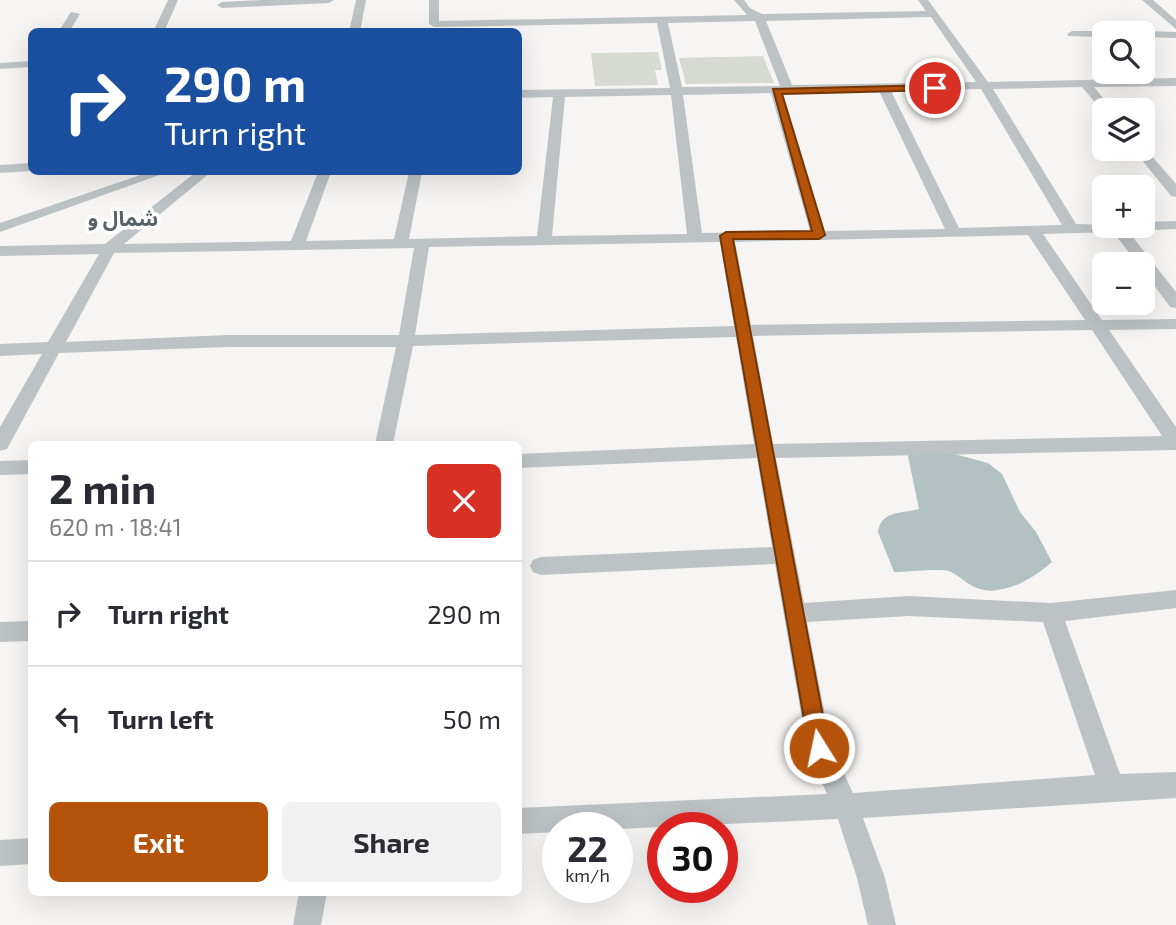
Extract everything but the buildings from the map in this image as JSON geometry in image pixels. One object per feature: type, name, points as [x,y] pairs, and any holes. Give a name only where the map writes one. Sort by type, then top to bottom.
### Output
[{"type":"street","points":[[160,28],[173,0]]},
{"type":"street","points":[[222,5],[329,0]]},
{"type":"street","points":[[355,28],[361,0]]},
{"type":"street","points":[[435,0],[434,28],[617,14],[662,19],[934,14]]},
{"type":"street","points":[[739,0],[746,10],[759,17],[782,91],[819,235]]},
{"type":"street","points":[[829,0],[843,17]]},
{"type":"street","points":[[923,0],[985,86],[1071,228]]},
{"type":"street","points":[[1147,0],[1176,26]]},
{"type":"street","points":[[66,28],[75,14]]},
{"type":"street","points":[[662,19],[671,57],[695,236]]},
{"type":"street","points":[[1072,34],[1092,34]]},
{"type":"street","points":[[1155,34],[1176,35]]},
{"type":"street","points":[[0,66],[28,64]]},
{"type":"street","points":[[522,94],[1176,82]]},
{"type":"street","points":[[1086,85],[1097,98]]},
{"type":"street","points":[[884,89],[954,233]]},
{"type":"street","points":[[544,241],[559,94]]},
{"type":"street","points":[[1150,161],[1176,193]]},
{"type":"street","points":[[0,169],[28,167]]},
{"type":"street","points":[[0,228],[152,175]]},
{"type":"street","points":[[0,444],[109,249],[200,175]]},
{"type":"street","points":[[297,244],[323,175]]},
{"type":"street","points":[[401,243],[414,175]]},
{"type":"street","points":[[1155,226],[1176,225]]},
{"type":"street","points":[[0,251],[1092,228]]},
{"type":"street","points":[[1032,229],[1176,443]]},
{"type":"street","points":[[726,236],[819,748],[846,806],[872,878],[882,925]]},
{"type":"street","points":[[1126,238],[1176,303]]},
{"type":"street","points":[[385,441],[406,341],[422,242]]},
{"type":"street","points":[[0,350],[228,341],[406,341],[744,331],[1176,324]]},
{"type":"street","points":[[522,461],[765,451],[1176,443]]},
{"type":"street","points":[[0,468],[28,467]]},
{"type":"street","points":[[541,566],[784,555]]},
{"type":"street","points":[[795,613],[908,606],[1051,613],[1176,599]]},
{"type":"street","points":[[1051,613],[1112,787]]},
{"type":"street","points":[[0,632],[28,631]]},
{"type":"street","points":[[522,821],[846,806],[1176,785]]},
{"type":"street","points":[[0,853],[28,851]]},
{"type":"street","points":[[307,925],[312,896]]},
{"type":"shaded area","points":[[658,52],[662,70],[655,70],[658,85],[595,86],[591,53]]},
{"type":"shaded area","points":[[763,56],[774,83],[686,84],[679,58]]},
{"type":"shaded area","points":[[947,452],[988,463],[1002,474],[1020,512],[1036,532],[1052,562],[1027,580],[997,590],[977,588],[945,570],[894,572],[878,532],[883,520],[888,516],[919,509],[908,456],[911,453]]},
{"type":"district","name":"شمال و","points":[[123,217]]},
{"type":"route","points":[[819,748],[726,236],[819,235],[776,91],[935,88]]}]
